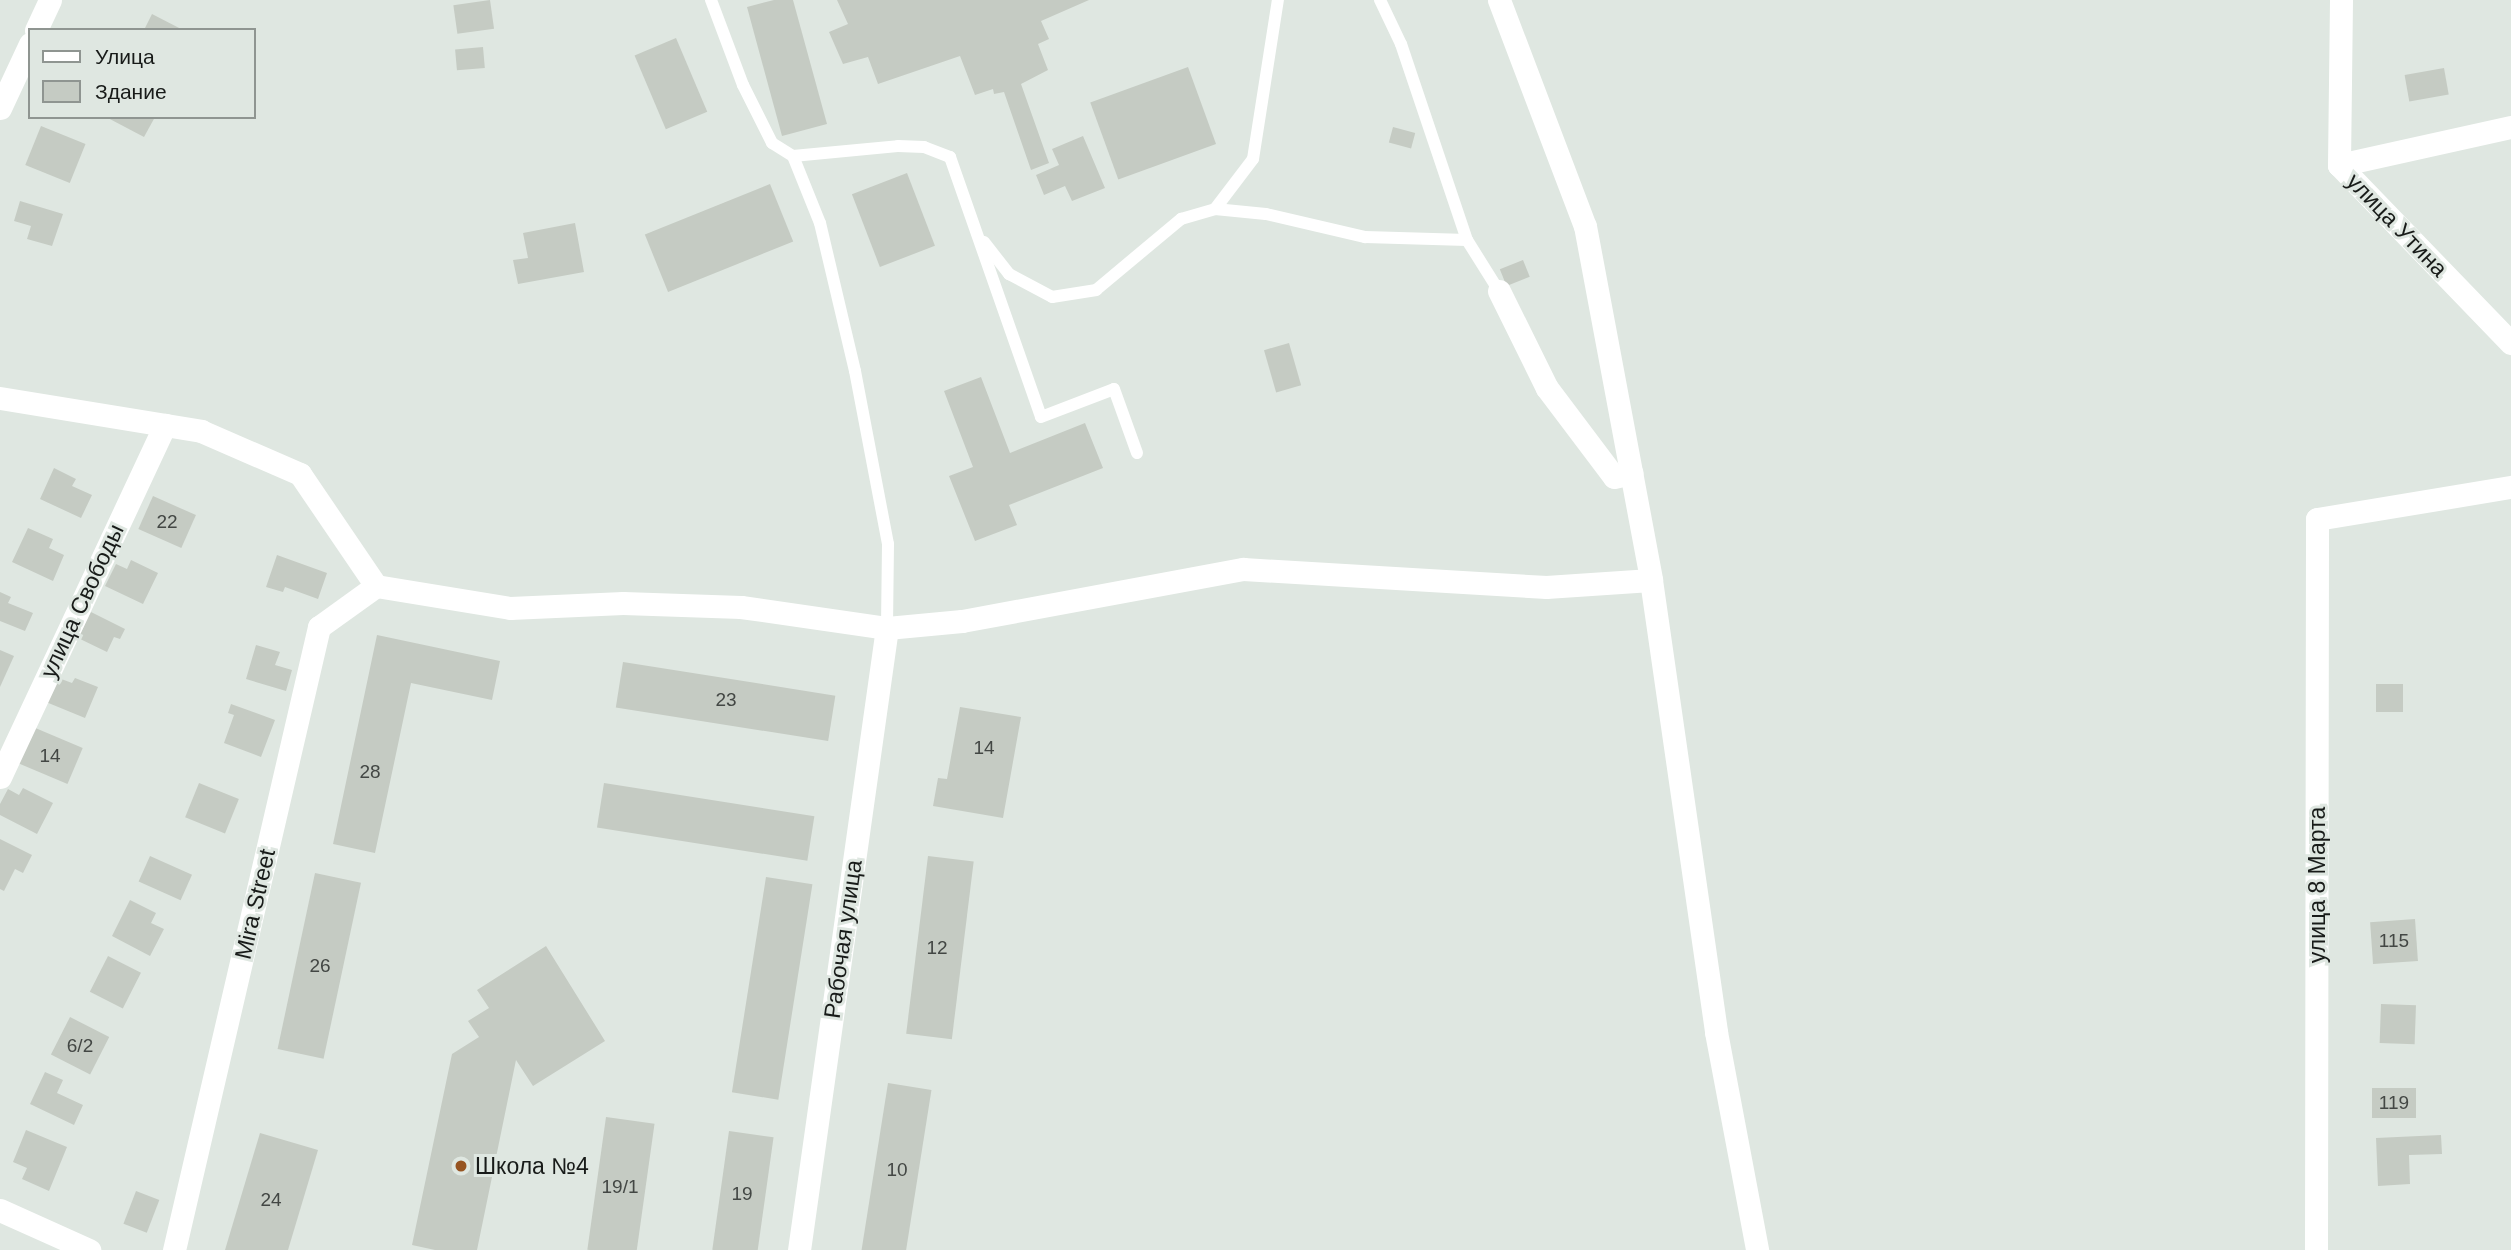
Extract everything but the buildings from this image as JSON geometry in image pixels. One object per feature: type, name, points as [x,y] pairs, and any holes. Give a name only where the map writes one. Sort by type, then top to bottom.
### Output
[{"type":"street","points":[[37,28],[50,0]]},
{"type":"street","points":[[1499,0],[1585,226],[1651,580],[1716,1032],[1757,1250]]},
{"type":"street","name":"улица Утина","points":[[2341,0],[2339,165],[2511,343]]},
{"type":"street","points":[[0,108],[28,48]]},
{"type":"street","points":[[2339,165],[2511,127]]},
{"type":"street","points":[[1499,291],[1547,387],[1614,477],[1632,473]]},
{"type":"street","points":[[0,398],[201,431],[300,474],[376,586],[510,608],[623,603],[741,607],[887,628],[962,621],[1243,569],[1546,587],[1651,580]]},
{"type":"street","name":"улица Свободы","points":[[0,776],[165,425]]},
{"type":"street","name":"улица 8 Марта","points":[[2316,1250],[2318,519],[2511,487]]},
{"type":"street","name":"Mira Street","points":[[174,1250],[319,627],[376,586]]},
{"type":"street","name":"Рабочая улица","points":[[799,1250],[887,628]]},
{"type":"street","points":[[0,1210],[89,1250]]},
{"type":"lane","points":[[711,0],[743,85],[772,144],[793,156],[829,155],[898,146],[924,147],[950,157],[1041,417],[1114,389],[1137,453]]},
{"type":"lane","points":[[1215,209],[1253,159],[1264,104],[1278,0]]},
{"type":"lane","points":[[1380,0],[1401,44],[1467,240],[1499,291]]},
{"type":"lane","points":[[793,156],[820,223],[855,371],[888,544],[887,628]]},
{"type":"lane","points":[[977,233],[1009,274],[1052,297],[1096,290],[1181,219],[1215,209],[1266,214],[1365,237],[1467,240]]},
{"type":"place","name":"Школа №4","points":[[461,1166]]}]
